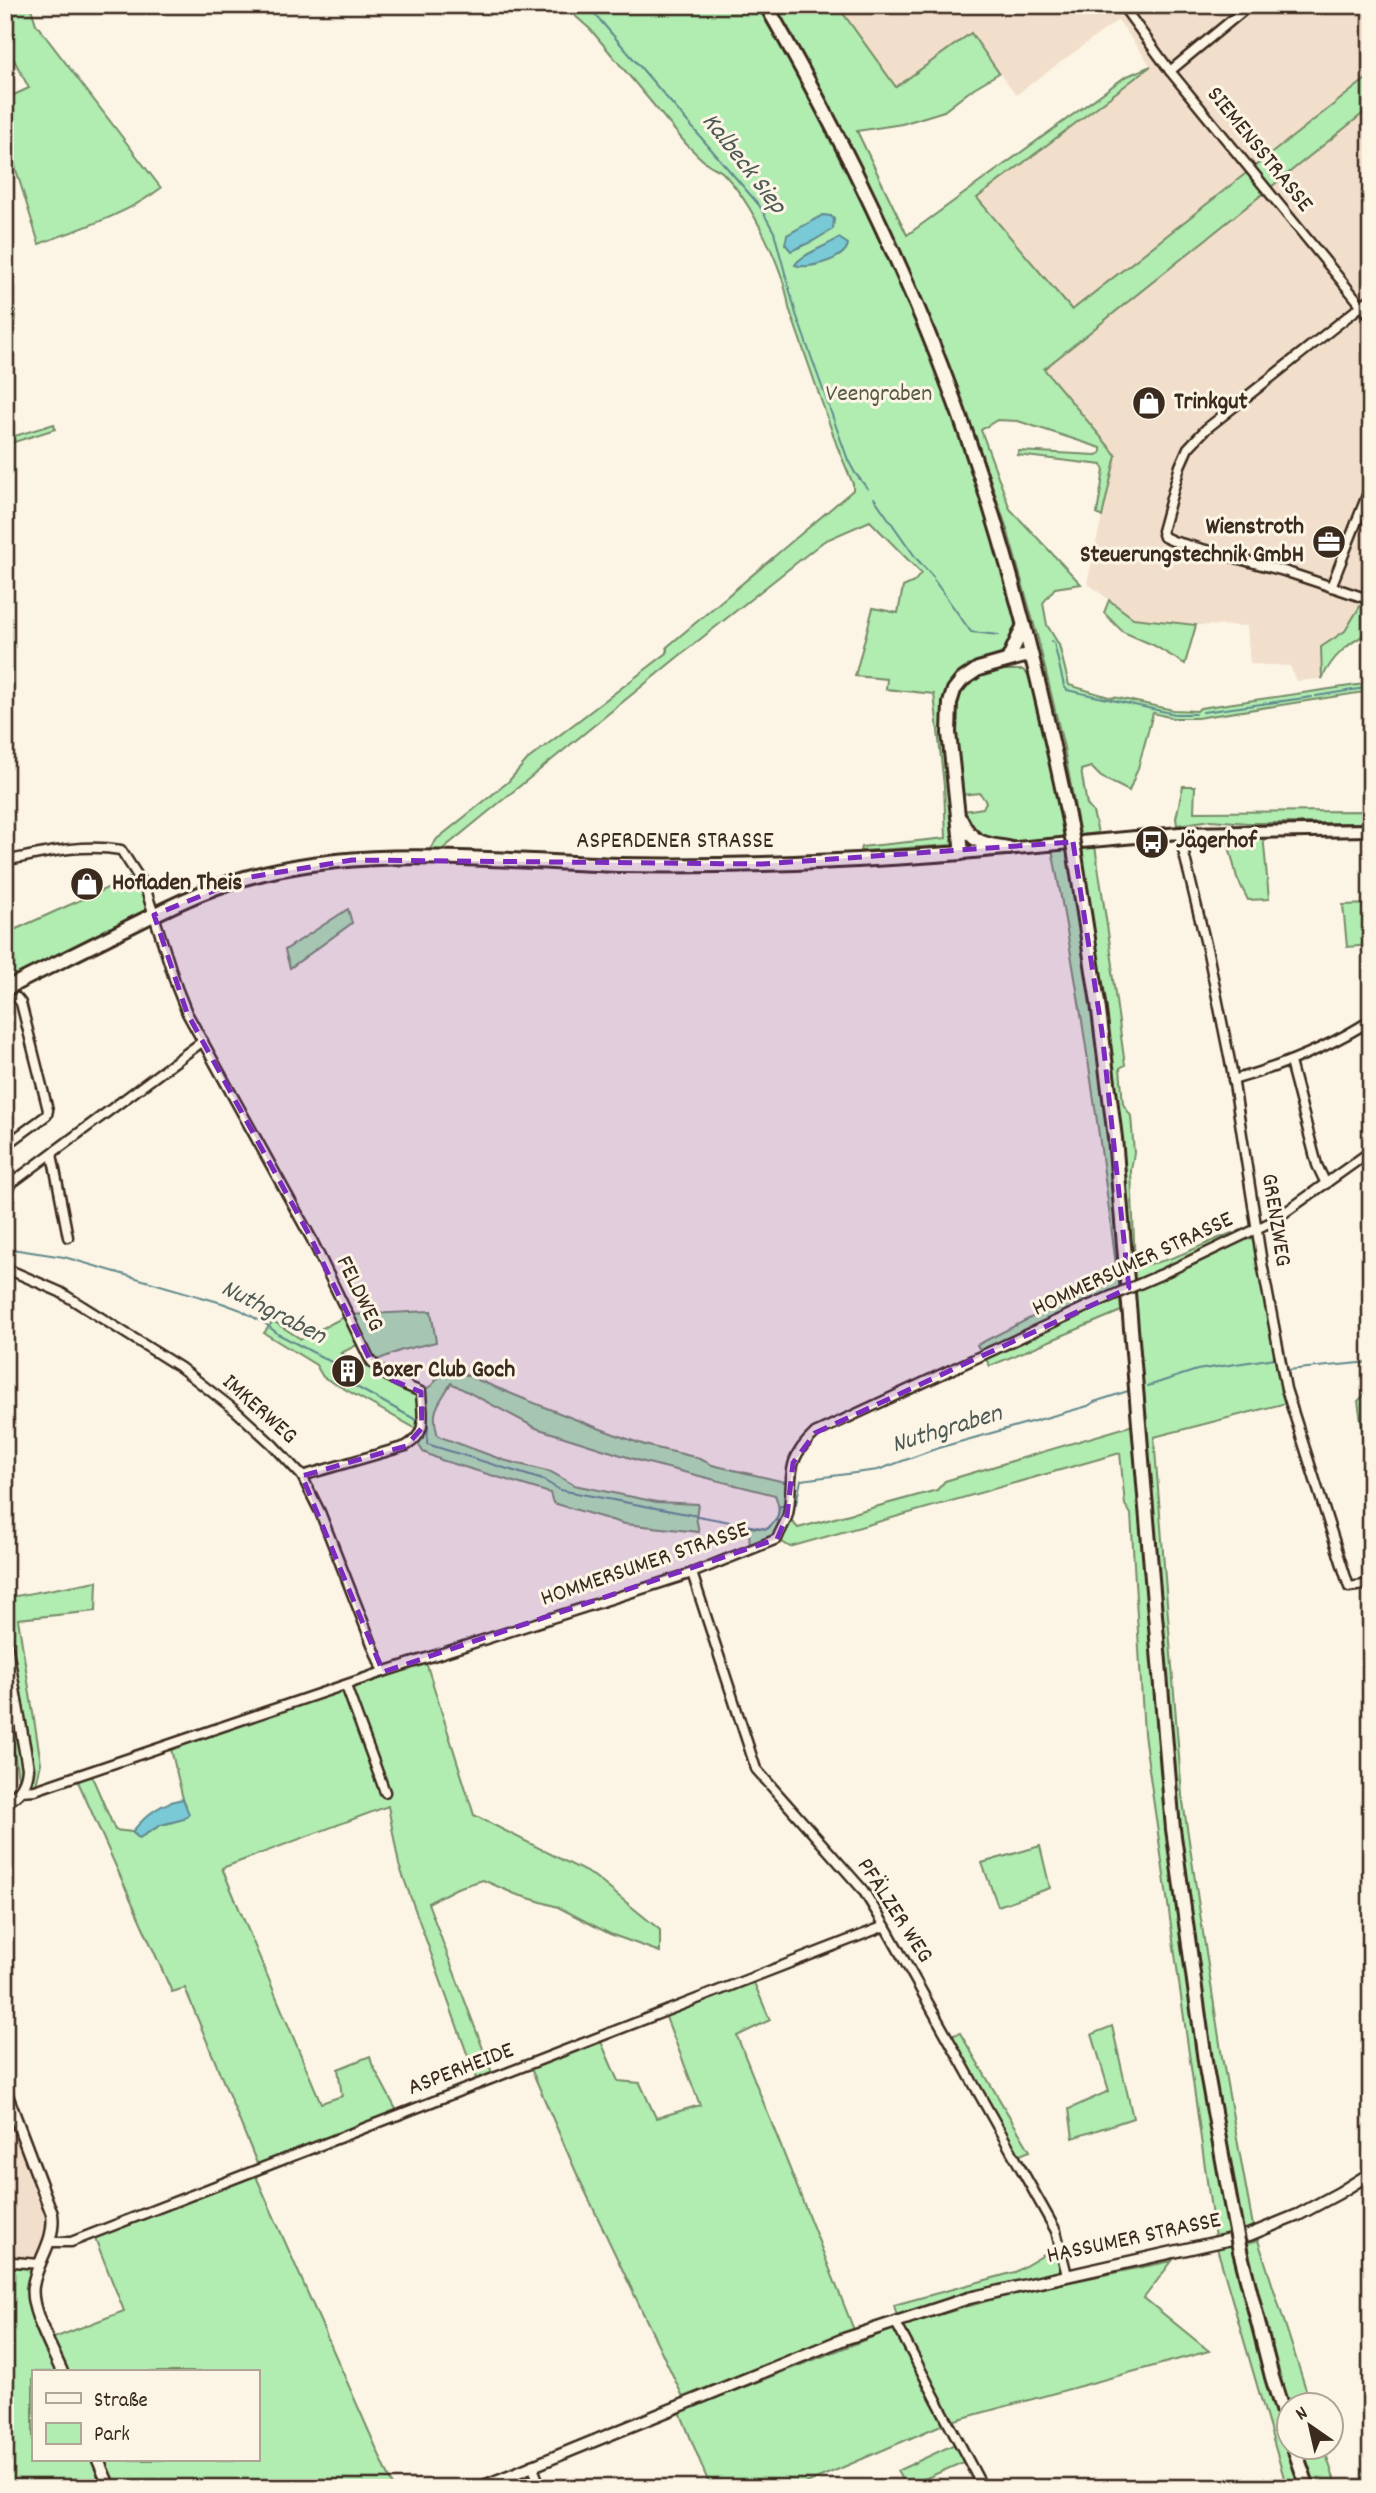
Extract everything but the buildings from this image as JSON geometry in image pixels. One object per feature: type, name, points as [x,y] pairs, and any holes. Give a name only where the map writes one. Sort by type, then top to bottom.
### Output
[{"type":"main road","points":[[766,5],[872,205],[951,391],[979,472],[1024,625],[1070,826],[1098,1003],[1116,1151],[1173,1829],[1204,2057],[1234,2221],[1277,2392]]},
{"type":"main road","points":[[1008,660],[1024,625]]},
{"type":"main road","points":[[962,853],[949,733],[950,703],[954,690],[969,674],[1031,654]]},
{"type":"main road","points":[[958,813],[968,834],[974,839],[986,845],[1009,848]]},
{"type":"main road","name":"ASPERDENER STRASSE","points":[[5,989],[199,894],[245,878],[296,867],[352,860],[437,859],[714,865],[962,853],[1179,832],[1371,830]]},
{"type":"main road","points":[[1299,2462],[1308,2488]]},
{"type":"street","name":"SIEMENSSTRASSE","points":[[1122,5],[1170,71],[1371,317]]},
{"type":"street","points":[[1170,71],[1250,5]]},
{"type":"street","points":[[1371,298],[1206,429],[1188,448],[1180,466],[1162,531],[1164,537],[1172,541],[1284,571],[1371,600]]},
{"type":"street","points":[[1331,587],[1371,485]]},
{"type":"street","points":[[5,668],[5,698]]},
{"type":"street","name":"GRENZWEG","points":[[1179,832],[1208,953],[1233,1080],[1262,1263],[1286,1389],[1349,1587],[1371,1584]]},
{"type":"street","name":"FELDWEG","points":[[5,861],[72,847],[97,846],[121,850],[145,887],[177,989],[311,1238],[369,1358],[377,1370],[392,1380],[421,1392],[422,1429],[416,1440],[406,1446],[302,1476]]},
{"type":"street","points":[[5,1146],[47,1115],[48,1110],[21,1003],[17,998]]},
{"type":"street","points":[[1233,1080],[1290,1062],[1330,1044],[1371,1020]]},
{"type":"street","points":[[5,1188],[204,1041]]},
{"type":"street","points":[[1290,1062],[1317,1166],[1326,1184]]},
{"type":"street","name":"HOMMERSUMER STRASSE","points":[[20,1791],[35,1790],[383,1672],[692,1573],[777,1539],[787,1516],[793,1463],[800,1448],[815,1433],[1258,1229],[1371,1151]]},
{"type":"street","points":[[52,1154],[68,1237]]},
{"type":"street","name":"IMKERWEG","points":[[5,1268],[61,1292],[181,1368],[245,1419],[302,1476],[320,1512],[383,1672]]},
{"type":"street","name":"PFÄLZER WEG","points":[[692,1573],[756,1769],[863,1890],[1056,2231],[1067,2275]]},
{"type":"street","points":[[5,1638],[27,1768],[27,1780],[20,1791],[5,1802]]},
{"type":"street","points":[[346,1686],[385,1791]]},
{"type":"street","name":"ASPERHEIDE","points":[[50,2242],[71,2242],[885,1926]]},
{"type":"street","points":[[5,2090],[52,2214],[53,2231],[32,2289],[34,2305],[61,2370]]},
{"type":"street","name":"HASSUMER STRASSE","points":[[479,2488],[831,2344],[969,2298],[1250,2235],[1339,2193],[1371,2173]]},
{"type":"street","points":[[5,2266],[14,2263],[40,2264]]},
{"type":"street","points":[[895,2322],[983,2488]]},
{"type":"street","points":[[99,2462],[110,2488]]},
{"type":"street","points":[[532,2465],[541,2488]]},
{"type":"highlighted area","points":[[1073,842],[1102,1032],[1129,1288],[815,1433],[793,1463],[787,1516],[777,1539],[383,1672],[302,1476],[406,1446],[422,1428],[421,1392],[392,1380],[369,1358],[311,1238],[187,1013],[154,915],[245,878],[352,860],[762,864]]},
{"type":"shaded area","points":[[837,5],[1371,5],[1371,600],[1365,598],[1345,631],[1321,647],[1322,679],[1296,681],[1290,666],[1250,664],[1247,626],[1188,625],[1133,618],[1087,583],[1116,455],[1044,369],[1072,310],[976,198],[1151,66],[1118,20],[1016,95],[970,33],[896,88]]},
{"type":"shaded area","points":[[5,2090],[52,2214],[40,2264],[5,2266]]},
{"type":"green space","points":[[5,5],[30,5],[36,24],[161,188],[118,213],[39,244],[14,163],[5,164],[5,99],[29,88],[5,43]]},
{"type":"green space","name":"Veengraben","points":[[563,5],[759,5],[821,119],[878,234],[905,293],[953,413],[1001,554],[1014,617],[1016,638],[1001,654],[979,662],[958,676],[946,694],[944,723],[951,787],[953,845],[860,851],[861,847],[946,838],[944,786],[934,694],[886,689],[887,679],[855,676],[873,608],[898,613],[903,587],[914,582],[921,573],[870,521],[824,541],[439,852],[428,852],[437,839],[508,782],[527,760],[667,653],[667,647],[853,490],[789,308],[780,274],[755,217],[722,172],[705,162],[687,145],[591,30]]},
{"type":"green space","points":[[771,5],[837,5],[896,87],[971,33],[999,73],[944,111],[902,124],[857,131],[907,235],[1125,77],[1151,66],[977,198],[1072,310],[1371,75],[1371,107],[1044,369],[1116,455],[1102,517],[1097,514],[1104,470],[1102,465],[1017,455],[1019,451],[1096,455],[1101,453],[1101,448],[1018,421],[997,420],[981,430],[1010,509],[1081,584],[1055,588],[1043,603],[1047,625],[1059,645],[1069,685],[1112,698],[1173,710],[1197,711],[1200,708],[1371,683],[1371,691],[1197,718],[1173,718],[1153,713],[1129,791],[1101,777],[1091,767],[1081,770],[1087,805],[1093,812],[1098,833],[1080,835],[1064,748],[1038,639],[1007,529],[975,435],[900,251]]},
{"type":"green space","points":[[10,288],[16,317],[5,349],[5,289]]},
{"type":"green space","points":[[54,424],[55,429],[5,445],[5,439]]},
{"type":"green space","points":[[1365,598],[1371,600],[1371,631],[1342,651],[1322,679],[1321,647],[1345,631]]},
{"type":"green space","points":[[1109,600],[1133,618],[1196,625],[1185,664],[1153,645],[1123,632],[1104,613]]},
{"type":"green space","points":[[999,670],[1023,670],[1031,678],[1065,839],[998,844],[968,831],[963,811],[983,808],[986,802],[980,793],[961,795],[955,715],[964,687],[973,678]]},
{"type":"green space","points":[[1183,786],[1195,786],[1194,812],[1371,811],[1371,823],[1247,823],[1211,820],[1177,825]]},
{"type":"green space","points":[[1226,834],[1263,834],[1269,899],[1248,900],[1237,878]]},
{"type":"green space","points":[[1082,846],[1095,846],[1113,965],[1125,1065],[1120,1068],[1123,1104],[1131,1116],[1134,1153],[1131,1170],[1135,1266],[1173,1257],[1232,1233],[1234,1240],[1258,1229],[1290,1402],[1154,1437],[1182,1795],[1222,2057],[1253,2226],[1243,2230],[1210,2061],[1175,1778]]},
{"type":"green space","points":[[1067,847],[1105,1094],[1123,1286],[1119,1287],[1121,1311],[990,1366],[977,1345],[1117,1274],[1088,1061],[1052,849]]},
{"type":"green space","points":[[136,875],[152,907],[5,981],[5,934]]},
{"type":"green space","points":[[1371,904],[1371,945],[1347,947],[1343,905]]},
{"type":"green space","points":[[348,909],[352,923],[290,968],[285,950]]},
{"type":"green space","points":[[431,1311],[436,1342],[402,1350],[372,1362],[361,1343],[341,1353],[421,1392],[432,1385],[447,1367],[639,1443],[695,1457],[712,1465],[789,1483],[787,1516],[798,1528],[937,1490],[945,1481],[1133,1425],[1171,1831],[1196,2033],[1229,2234],[1215,2238],[1144,1734],[1131,1514],[1125,1505],[1120,1453],[790,1547],[777,1539],[750,1551],[749,1527],[767,1529],[777,1518],[779,1510],[775,1495],[640,1461],[536,1428],[451,1383],[435,1413],[438,1436],[503,1460],[551,1472],[574,1485],[657,1502],[698,1504],[696,1517],[699,1532],[625,1524],[553,1503],[550,1493],[423,1452],[416,1440],[420,1431],[323,1377],[316,1365],[264,1333],[273,1321],[301,1339],[348,1315]]},
{"type":"green space","points":[[1369,1390],[1371,1453],[1366,1453],[1358,1401]]},
{"type":"green space","points":[[97,1581],[96,1611],[18,1619],[41,1763],[35,1790],[20,1791],[5,1692],[5,1598]]},
{"type":"green space","points":[[425,1659],[474,1815],[594,1876],[660,1930],[660,1952],[610,1934],[558,1907],[515,1894],[483,1880],[457,1888],[428,1903],[494,2078],[478,2084],[399,1865],[388,1806],[222,1868],[321,2103],[342,2096],[338,2069],[370,2056],[398,2113],[258,2166],[185,1988],[172,1992],[76,1777],[90,1772],[115,1830],[132,1832],[139,1838],[161,1825],[173,1822],[186,1805],[170,1745]]},
{"type":"green space","points":[[1040,1846],[1050,1888],[998,1906],[982,1863]]},
{"type":"green space","points":[[752,1978],[770,2020],[737,2036],[854,2330],[683,2397],[576,2172],[529,2064],[599,2037],[618,2081],[640,2083],[656,2118],[700,2105],[664,2012]]},
{"type":"green space","points":[[1112,2026],[1133,2118],[1073,2138],[1069,2109],[1109,2091],[1092,2034]]},
{"type":"green space","points":[[960,2033],[1030,2151],[1015,2157],[947,2037]]},
{"type":"green space","points":[[255,2174],[394,2488],[5,2488],[5,2266],[40,2264],[32,2289],[49,2340],[124,2311],[93,2233]]},
{"type":"green space","points":[[1258,2240],[1307,2392],[1282,2392],[1254,2288],[1246,2244]]},
{"type":"green space","points":[[1231,2245],[1277,2392],[1274,2392],[1274,2443],[1217,2248]]},
{"type":"green space","points":[[1059,2246],[1064,2270],[967,2293],[897,2316],[894,2305],[1015,2272]]},
{"type":"green space","points":[[1172,2261],[1144,2298],[1209,2351],[948,2422],[795,2488],[707,2488],[710,2486],[680,2412],[898,2327],[1007,2295]]},
{"type":"green space","points":[[959,2442],[968,2460],[906,2487],[897,2471]]},
{"type":"green space","points":[[1279,2462],[1295,2462],[1308,2488],[1287,2488]]},
{"type":"green space","points":[[1305,2462],[1329,2462],[1337,2488],[1314,2488]]},
{"type":"green space","points":[[534,2472],[541,2488],[496,2488]]},
{"type":"water","points":[[823,215],[834,219],[833,229],[791,251],[785,244],[787,235]]},
{"type":"water","points":[[839,238],[848,244],[834,259],[817,265],[795,265],[808,254]]},
{"type":"water","points":[[183,1799],[189,1814],[184,1819],[161,1825],[139,1838],[132,1832],[154,1810]]},
{"type":"waterway","name":"Kalbeck Siep","points":[[587,5],[759,205],[774,232],[796,314],[848,460],[868,489]]},
{"type":"waterway","name":"Kalbeck Siep","points":[[874,498],[916,558],[933,577]]},
{"type":"waterway","name":"Kalbeck Siep","points":[[934,580],[971,632],[999,635]]},
{"type":"waterway","name":"Kalbeck Siep","points":[[1051,641],[1054,643],[1067,690],[1175,714],[1195,714]]},
{"type":"waterway","name":"Kalbeck Siep","points":[[1316,696],[1371,687]]},
{"type":"waterway","name":"Kalbeck Siep","points":[[1203,712],[1312,697]]},
{"type":"waterway","name":"Nuthgraben","points":[[5,1248],[64,1257],[241,1310],[278,1334],[337,1365],[333,1374],[418,1421]]},
{"type":"waterway","name":"Nuthgraben","points":[[1148,1386],[1197,1370],[1275,1358],[1277,1372],[1279,1371]]},
{"type":"waterway","name":"Nuthgraben","points":[[1287,1370],[1370,1362],[1371,1392]]},
{"type":"waterway","name":"Nuthgraben","points":[[792,1505],[796,1504],[801,1480],[878,1470],[938,1448],[1088,1406],[1128,1391]]},
{"type":"waterway","name":"Nuthgraben","points":[[425,1424],[428,1427],[427,1444],[543,1480],[560,1490],[767,1529],[777,1519],[780,1506],[784,1506]]},
{"type":"place","name":"Trinkgut","points":[[1149,403]]},
{"type":"place","name":"Wienstroth Steuerungstechnik GmbH","points":[[1329,542]]},
{"type":"place","name":"Jägerhof","points":[[1152,842]]},
{"type":"place","name":"Hofladen Theis","points":[[87,884]]},
{"type":"place","name":"Boxer Club Goch","points":[[348,1371]]}]
